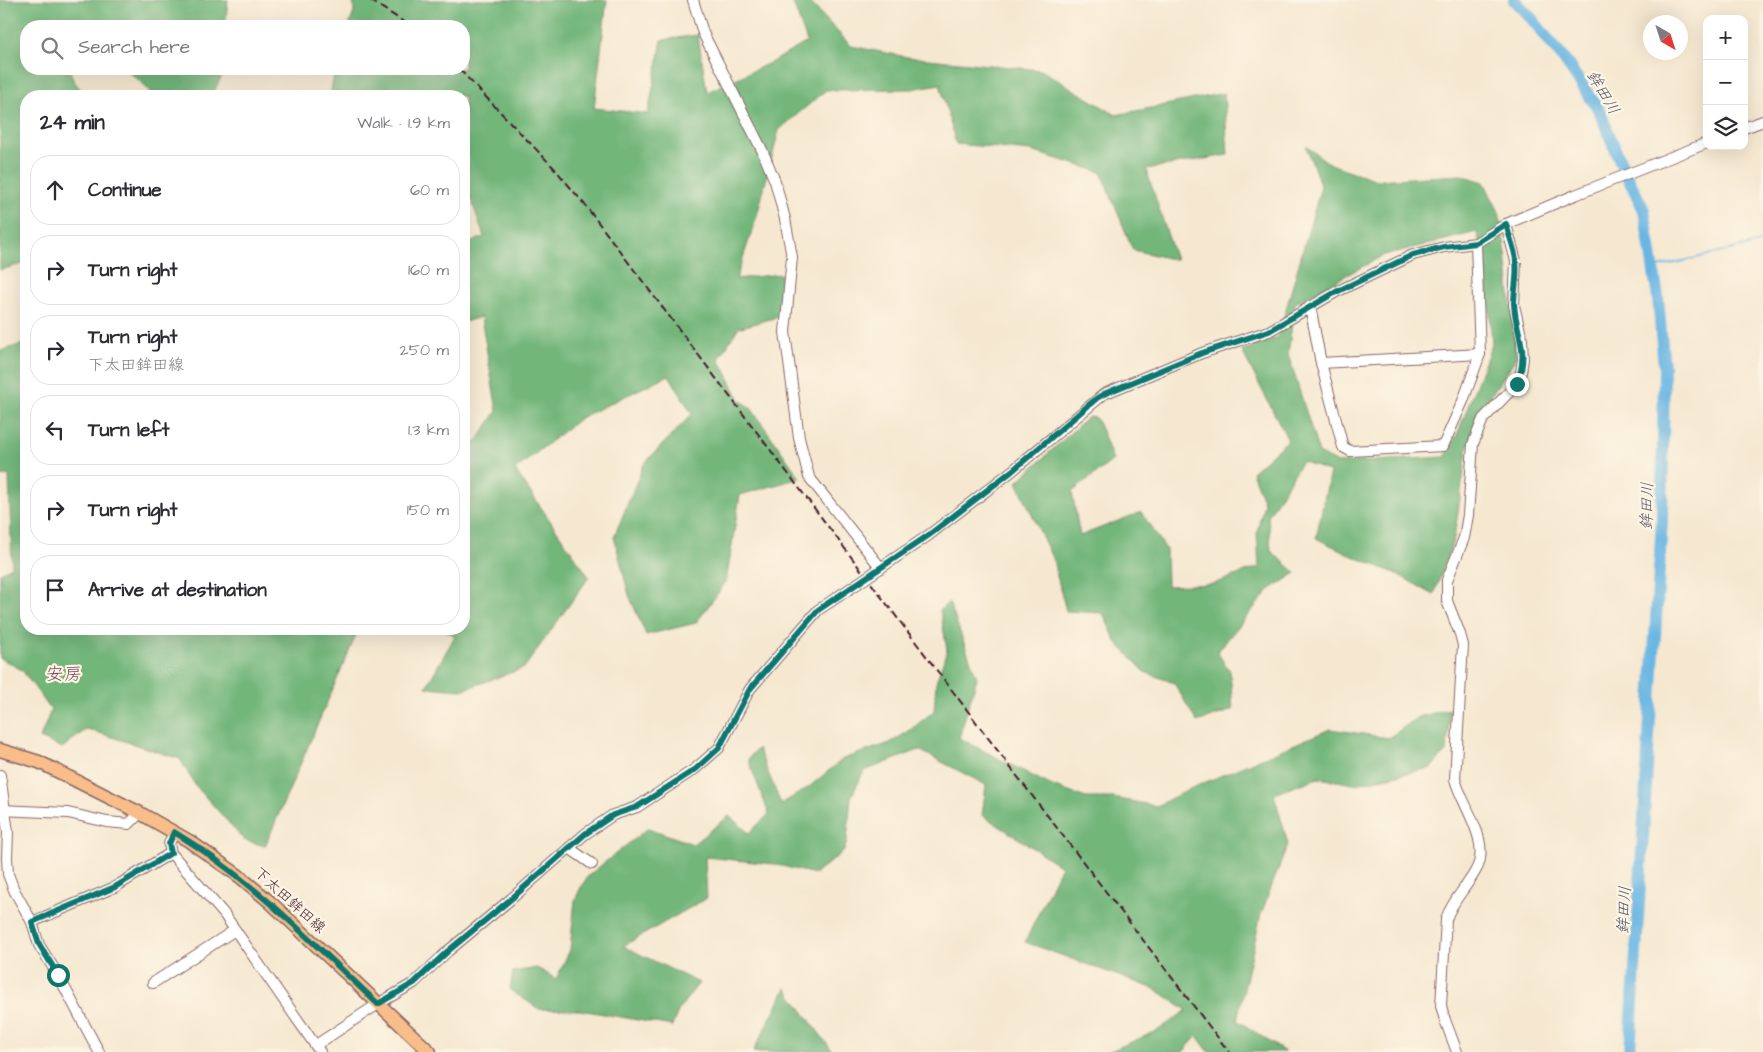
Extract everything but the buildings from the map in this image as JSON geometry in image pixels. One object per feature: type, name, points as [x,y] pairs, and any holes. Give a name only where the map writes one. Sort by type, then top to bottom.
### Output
[{"type":"main road","name":"下太田鉾田線","points":[[0,750],[40,762],[140,812],[174,832],[239,876],[430,1052]]},
{"type":"street","points":[[692,0],[703,33],[762,150],[772,174],[785,219],[792,257],[785,332],[799,438],[809,477],[878,570]]},
{"type":"street","points":[[1748,127],[1763,121]]},
{"type":"street","points":[[174,832],[169,844],[171,853],[224,914],[318,1049],[378,1004],[414,983],[448,951],[585,834],[613,815],[637,807],[696,769],[719,748],[750,689],[818,610],[929,535],[1104,394],[1202,353],[1269,331],[1310,306],[1413,255],[1444,247],[1476,243],[1506,224],[1703,145]]},
{"type":"street","points":[[1457,1052],[1441,1006],[1446,919],[1450,906],[1476,870],[1480,861],[1481,844],[1455,779],[1462,645],[1460,634],[1447,601],[1447,580],[1464,538],[1468,515],[1473,444],[1483,418],[1517,384],[1521,372],[1523,359],[1522,340],[1514,305],[1516,261],[1506,224]]},
{"type":"street","points":[[1310,306],[1321,363],[1343,446],[1350,451],[1443,446],[1480,354],[1476,243]]},
{"type":"street","points":[[1321,363],[1480,354]]},
{"type":"street","points":[[0,775],[2,810],[8,832],[6,858],[8,874],[14,890],[32,922],[39,944],[100,1052]]},
{"type":"street","points":[[2,810],[68,813],[107,822],[129,824],[140,812]]},
{"type":"street","points":[[569,848],[592,864]]},
{"type":"street","points":[[32,922],[115,887],[171,853]]},
{"type":"street","points":[[153,983],[235,930]]},
{"type":"green space","points":[[0,0],[228,0],[226,20],[20,20],[20,75],[72,75],[81,90],[20,90],[20,265],[0,270]]},
{"type":"green space","points":[[353,0],[607,0],[594,108],[648,114],[662,40],[698,35],[707,92],[772,62],[807,42],[792,0],[808,0],[851,46],[907,57],[1041,70],[1116,115],[1224,93],[1228,155],[1146,169],[1176,260],[1133,250],[1101,172],[1031,151],[956,144],[940,84],[912,89],[826,90],[779,130],[757,216],[736,279],[781,274],[778,317],[738,328],[719,359],[740,400],[751,408],[800,478],[740,495],[726,582],[696,623],[646,635],[629,595],[614,537],[644,464],[692,414],[669,375],[580,418],[515,470],[589,577],[524,668],[462,690],[426,687],[455,636],[453,635],[470,635],[470,442],[476,443],[497,411],[481,317],[470,320],[470,243],[484,237],[470,196],[470,90],[331,90],[334,75],[470,75],[470,20],[351,20],[354,12]]},
{"type":"green space","points":[[132,75],[222,75],[215,90],[148,90]]},
{"type":"green space","points":[[1306,146],[1330,164],[1377,180],[1461,175],[1484,182],[1499,212],[1506,254],[1516,358],[1477,416],[1467,451],[1454,538],[1434,595],[1397,574],[1355,557],[1316,538],[1330,472],[1302,461],[1268,516],[1271,551],[1296,573],[1269,590],[1217,652],[1230,671],[1233,710],[1197,722],[1174,683],[1145,672],[1116,642],[1103,613],[1066,611],[1053,560],[1017,482],[1088,417],[1096,418],[1113,460],[1072,492],[1080,536],[1141,512],[1166,549],[1167,586],[1213,584],[1259,567],[1257,532],[1264,503],[1252,472],[1288,440],[1242,351],[1278,337],[1321,187]],"holes":[[[1477,232],[1487,273],[1492,344],[1457,435],[1445,457],[1338,463],[1319,453],[1288,354],[1295,303],[1384,255]]]},
{"type":"green space","points":[[20,345],[20,635],[356,635],[265,846],[244,840],[195,785],[180,759],[87,729],[62,748],[40,738],[51,710],[22,670],[0,658],[0,573],[12,567],[9,475],[0,476],[0,351]]},
{"type":"green space","points":[[949,602],[977,678],[959,738],[1052,786],[1086,798],[1113,798],[1157,806],[1185,791],[1330,729],[1389,738],[1418,717],[1450,709],[1447,750],[1431,768],[1355,784],[1318,778],[1274,794],[1288,844],[1261,914],[1237,1020],[1285,1052],[1209,1052],[1197,1036],[1183,1052],[1108,1052],[1157,1031],[1187,1010],[1155,989],[1025,942],[1061,866],[982,815],[986,785],[919,750],[864,771],[851,797],[847,841],[844,851],[815,874],[774,864],[705,857],[707,898],[623,946],[699,983],[679,1009],[672,1026],[581,1010],[539,1009],[510,990],[513,972],[537,968],[556,979],[570,950],[575,900],[582,885],[589,875],[648,828],[693,844],[729,816],[749,833],[769,814],[748,759],[758,748],[781,804],[809,787],[843,759],[890,743],[934,711],[936,682],[947,650],[940,610]]},
{"type":"green space","points":[[786,988],[833,1052],[753,1052]]},
{"type":"waterway","name":"鉾田川","points":[[1514,0],[1532,19],[1566,62],[1599,110],[1623,168],[1644,210],[1658,297],[1664,368],[1662,520],[1630,1052]]},
{"type":"waterway","points":[[1654,268],[1763,242]]},
{"type":"railway","points":[[370,0],[401,20]]},
{"type":"railway","points":[[465,75],[555,169],[585,205],[1004,759],[1229,1052]]},
{"type":"district","name":"安房","points":[[64,674]]},
{"type":"route","points":[[58,975],[39,944],[32,922],[115,887],[149,868],[171,853],[169,844],[174,832],[239,876],[270,902],[378,1004],[414,983],[448,951],[585,834],[613,815],[637,807],[696,769],[719,748],[750,689],[818,610],[929,535],[1012,471],[1097,398],[1202,353],[1269,331],[1336,292],[1413,255],[1444,247],[1476,243],[1506,224],[1516,261],[1514,305],[1522,340],[1523,359],[1517,384]]}]
